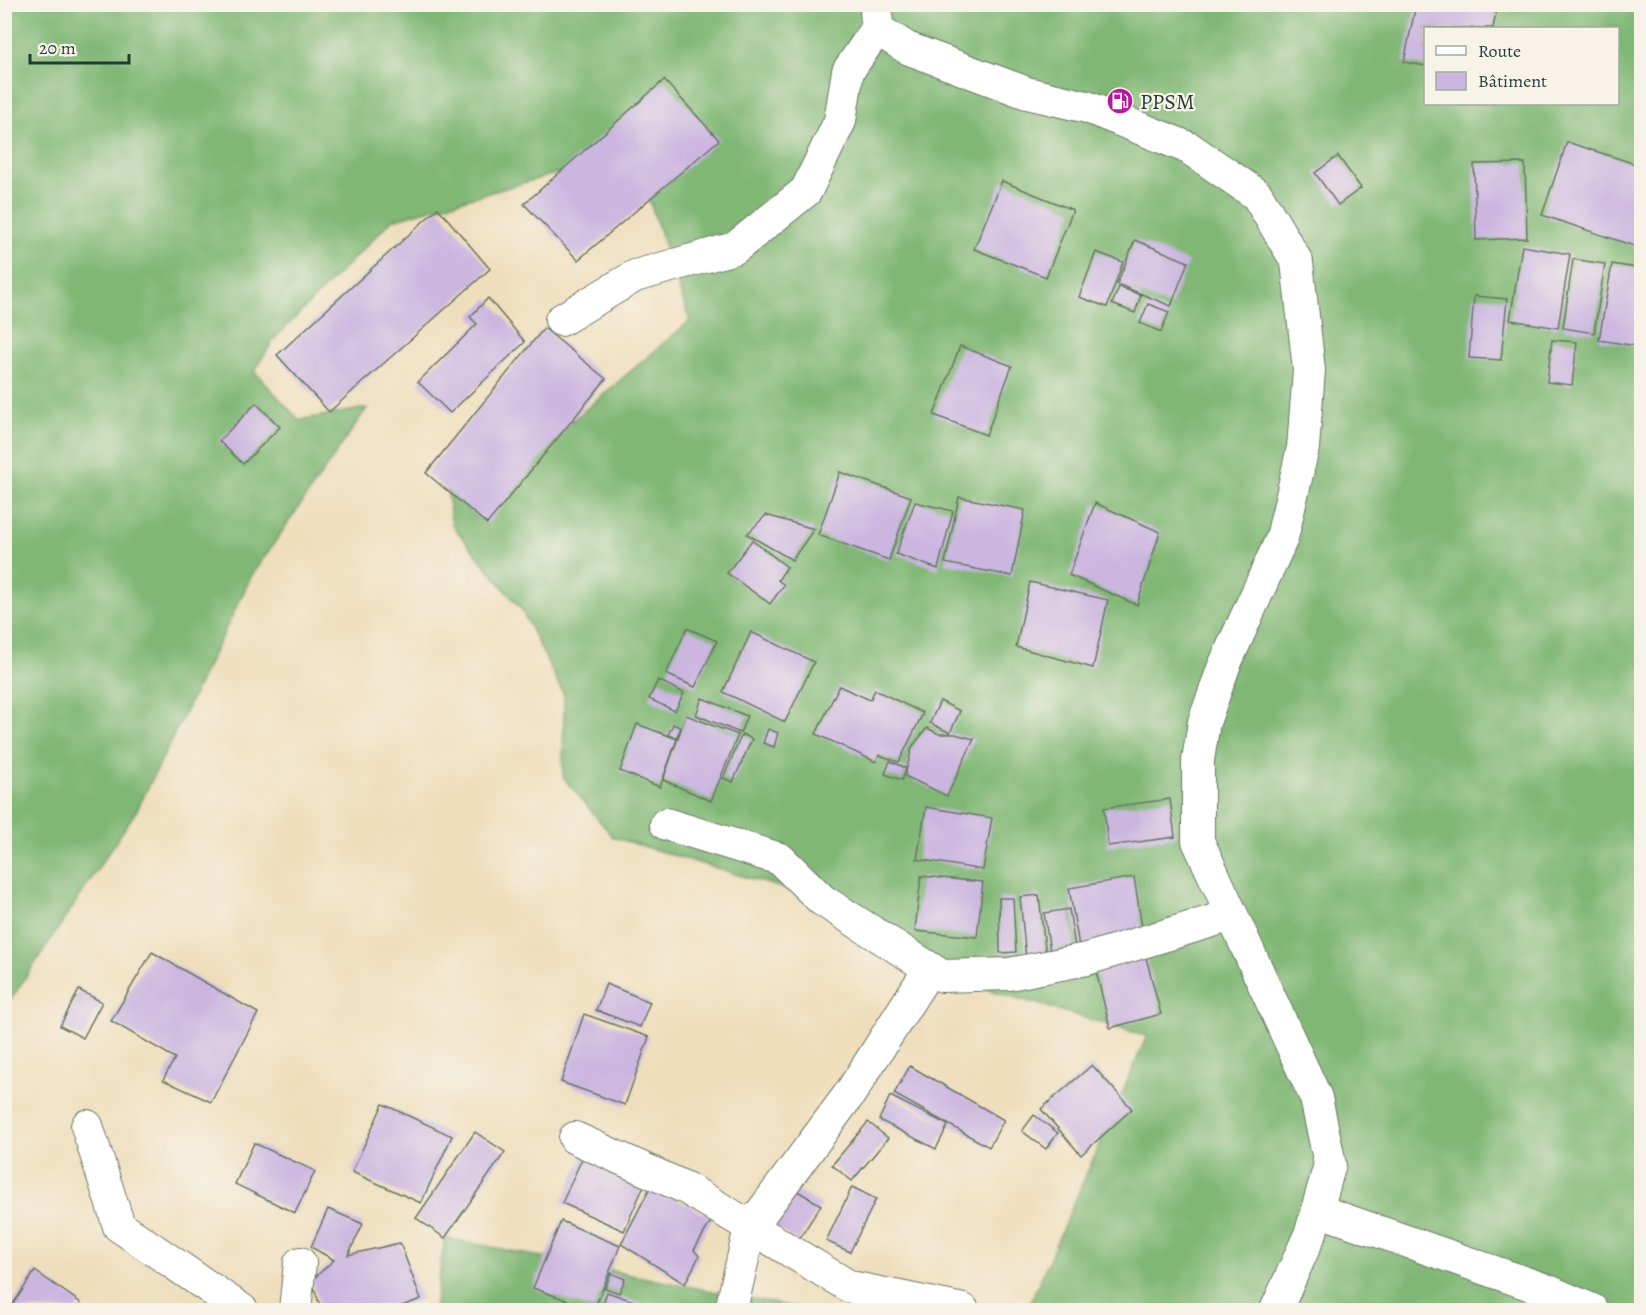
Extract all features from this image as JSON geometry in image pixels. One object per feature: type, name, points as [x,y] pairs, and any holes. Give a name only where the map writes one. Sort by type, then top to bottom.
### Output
[{"type":"street","points":[[561,320],[635,276],[735,248],[806,191],[840,121],[848,71],[877,17],[907,48],[1027,93],[1087,107],[1189,148],[1257,195],[1297,262],[1309,370],[1303,448],[1282,538],[1224,666],[1204,722],[1198,760],[1198,841],[1316,1098],[1330,1164],[1311,1232],[1275,1311]]},
{"type":"street","points":[[666,824],[780,860],[822,900],[942,976],[1009,974],[1087,959],[1232,915]]},
{"type":"street","points":[[731,1311],[750,1228],[851,1092],[930,968]]},
{"type":"street","points":[[87,1126],[119,1226],[242,1311]]},
{"type":"street","points":[[575,1138],[686,1188],[850,1287],[963,1311]]},
{"type":"street","points":[[1317,1210],[1546,1290],[1592,1311]]},
{"type":"street","points":[[295,1311],[300,1263]]},
{"type":"green space","points":[[4,5],[1641,5],[1641,1310],[1027,1310],[1147,1036],[942,976],[822,900],[613,837],[563,777],[564,695],[521,609],[452,525],[445,476],[492,489],[690,321],[633,152],[392,220],[275,338],[254,371],[299,420],[367,408],[252,575],[137,810],[5,1008]]},
{"type":"green space","points":[[445,1238],[808,1310],[434,1310]]},
{"type":"building","points":[[1416,4],[1498,4],[1493,27],[1424,27],[1424,66],[1404,62]]},
{"type":"building","points":[[664,80],[719,140],[578,260],[524,204]]},
{"type":"building","points":[[1567,142],[1642,166],[1640,248],[1542,215]]},
{"type":"building","points":[[1338,156],[1361,188],[1338,205],[1315,173]]},
{"type":"building","points":[[1525,163],[1527,238],[1476,240],[1474,164]]},
{"type":"building","points":[[1002,181],[1073,210],[1046,277],[974,249]]},
{"type":"building","points":[[438,208],[490,269],[329,412],[277,355]]},
{"type":"building","points":[[1135,240],[1188,262],[1171,306],[1117,284]]},
{"type":"building","points":[[1522,246],[1570,254],[1558,328],[1510,320]]},
{"type":"building","points":[[1096,252],[1123,262],[1107,307],[1079,297]]},
{"type":"building","points":[[1573,259],[1605,264],[1594,333],[1563,328]]},
{"type":"building","points":[[1612,264],[1642,269],[1642,347],[1599,340]]},
{"type":"building","points":[[1119,287],[1141,295],[1135,313],[1112,304]]},
{"type":"building","points":[[1474,296],[1507,299],[1501,360],[1469,358]]},
{"type":"building","points":[[488,298],[525,342],[450,413],[418,382],[477,324],[470,317]]},
{"type":"building","points":[[1148,304],[1169,312],[1161,332],[1140,323]]},
{"type":"building","points":[[544,328],[606,379],[487,524],[426,473]]},
{"type":"building","points":[[1552,340],[1577,342],[1572,385],[1547,382]]},
{"type":"building","points":[[960,346],[1012,366],[986,435],[934,415]]},
{"type":"building","points":[[256,403],[280,427],[243,464],[219,441]]},
{"type":"building","points":[[840,472],[911,497],[889,560],[818,535]]},
{"type":"building","points":[[959,497],[1025,510],[1012,576],[945,563]]},
{"type":"building","points":[[915,502],[953,511],[938,569],[896,554]]},
{"type":"building","points":[[1095,503],[1160,532],[1137,605],[1069,575]]},
{"type":"building","points":[[766,515],[814,529],[792,560],[747,534]]},
{"type":"building","points":[[752,540],[787,567],[778,580],[784,585],[770,604],[727,573]]},
{"type":"building","points":[[1030,582],[1108,600],[1093,668],[1016,647]]},
{"type":"building","points":[[687,628],[717,641],[695,687],[666,674]]},
{"type":"building","points":[[751,632],[814,662],[785,722],[723,692]]},
{"type":"building","points":[[658,680],[684,693],[675,711],[649,699]]},
{"type":"building","points":[[839,686],[870,700],[875,690],[923,713],[899,762],[879,755],[876,762],[816,734]]},
{"type":"building","points":[[702,698],[747,716],[740,733],[696,715]]},
{"type":"building","points":[[940,701],[960,711],[950,733],[930,723]]},
{"type":"building","points":[[686,715],[738,735],[711,801],[663,780]]},
{"type":"building","points":[[637,724],[677,739],[660,787],[620,771]]},
{"type":"building","points":[[673,724],[681,728],[676,738],[668,735]]},
{"type":"building","points":[[927,728],[939,734],[955,734],[974,739],[947,796],[905,776],[912,747]]},
{"type":"building","points":[[768,729],[778,733],[774,747],[763,743]]},
{"type":"building","points":[[742,734],[752,739],[733,782],[723,778]]},
{"type":"building","points":[[890,761],[906,768],[902,780],[885,774]]},
{"type":"building","points":[[1170,799],[1175,837],[1108,846],[1104,808]]},
{"type":"building","points":[[926,807],[992,818],[983,870],[917,859]]},
{"type":"building","points":[[921,876],[983,882],[977,937],[915,931]]},
{"type":"building","points":[[1134,877],[1144,940],[1080,952],[1069,888]]},
{"type":"building","points":[[1039,895],[1046,957],[1026,959],[1020,897]]},
{"type":"building","points":[[999,898],[1013,898],[1016,952],[1000,953]]},
{"type":"building","points":[[1069,909],[1075,947],[1050,951],[1044,913]]},
{"type":"building","points":[[152,952],[258,1013],[211,1102],[163,1080],[175,1058],[111,1021]]},
{"type":"building","points":[[1145,954],[1161,1014],[1110,1028],[1095,967]]},
{"type":"building","points":[[606,984],[650,1002],[640,1027],[596,1010]]},
{"type":"building","points":[[79,990],[102,1002],[83,1038],[60,1026]]},
{"type":"building","points":[[584,1014],[649,1037],[625,1105],[561,1082]]},
{"type":"building","points":[[1092,1065],[1132,1109],[1081,1155],[1041,1109]]},
{"type":"building","points":[[910,1066],[1004,1120],[989,1147],[894,1094]]},
{"type":"building","points":[[890,1096],[948,1125],[936,1149],[879,1120]]},
{"type":"building","points":[[383,1104],[452,1136],[421,1203],[352,1172]]},
{"type":"building","points":[[1034,1115],[1058,1133],[1046,1149],[1022,1131]]},
{"type":"building","points":[[868,1122],[888,1138],[852,1181],[832,1165]]},
{"type":"building","points":[[475,1132],[505,1152],[445,1238],[416,1218]]},
{"type":"building","points":[[254,1143],[315,1171],[295,1213],[235,1184]]},
{"type":"building","points":[[584,1154],[646,1181],[624,1231],[562,1203]]},
{"type":"building","points":[[651,1186],[713,1218],[694,1250],[699,1256],[685,1284],[621,1244]]},
{"type":"building","points":[[852,1187],[876,1199],[850,1252],[826,1241]]},
{"type":"building","points":[[794,1189],[821,1205],[798,1241],[772,1225]]},
{"type":"building","points":[[328,1209],[363,1224],[348,1255],[400,1243],[421,1299],[391,1310],[321,1310],[312,1280],[334,1260],[311,1247]]},
{"type":"building","points":[[561,1221],[620,1246],[594,1310],[533,1288]]},
{"type":"building","points":[[35,1271],[81,1303],[76,1310],[9,1310]]},
{"type":"building","points":[[611,1273],[625,1279],[619,1293],[605,1288]]},
{"type":"building","points":[[607,1292],[659,1310],[601,1310]]},
{"type":"place","name":"PPSM","points":[[1120,101]]}]
